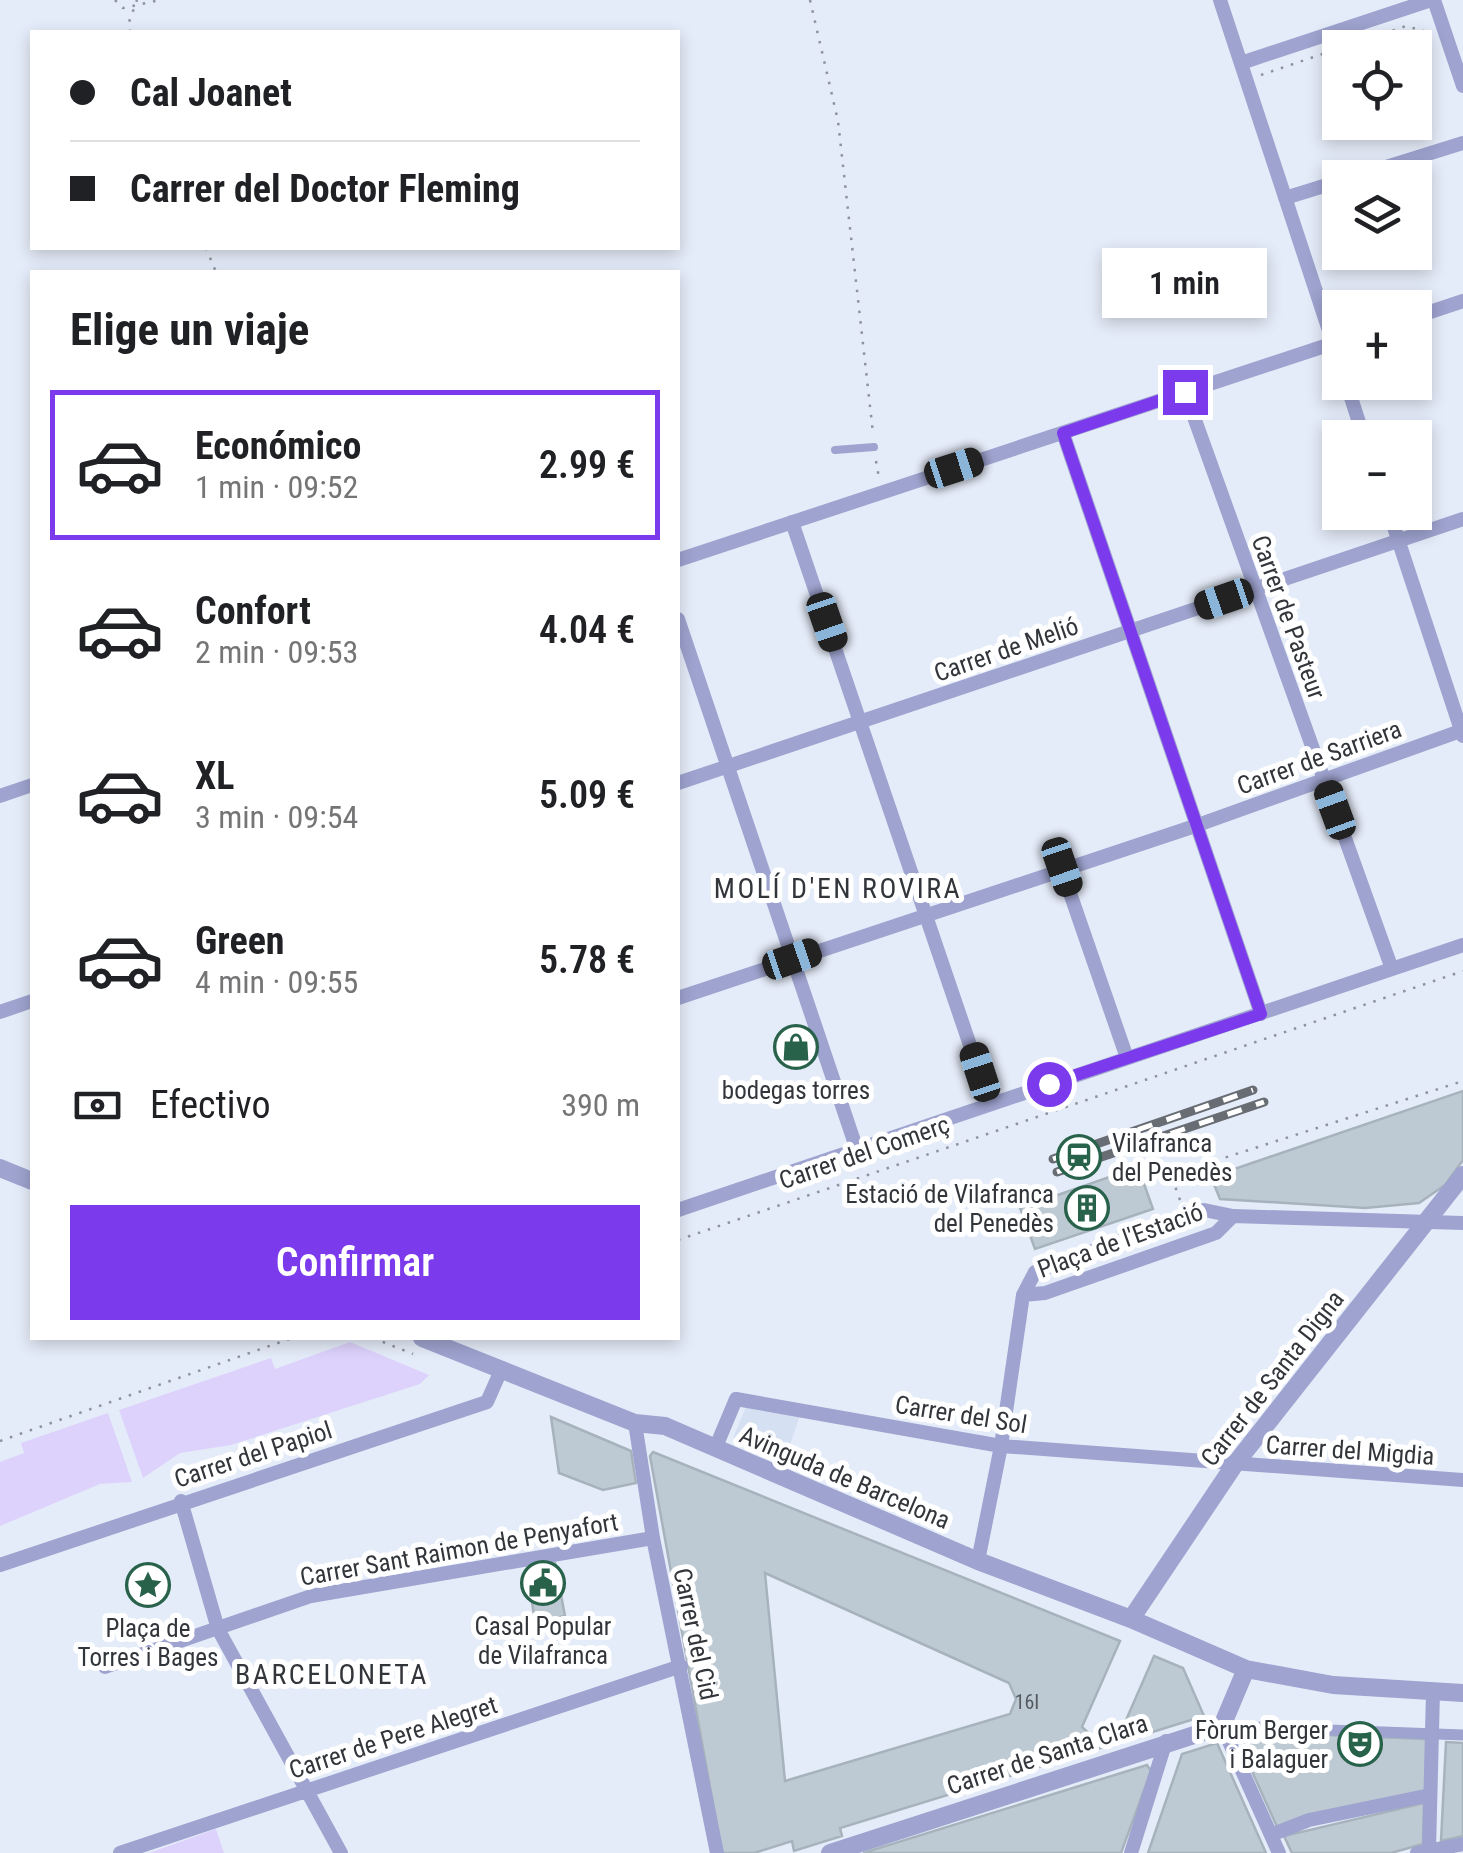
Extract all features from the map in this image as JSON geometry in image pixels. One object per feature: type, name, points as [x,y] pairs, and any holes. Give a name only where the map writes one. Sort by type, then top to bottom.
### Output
[{"type":"street","points":[[1220,0],[1322,300]]},
{"type":"street","points":[[1240,62],[1433,0],[1463,86]]},
{"type":"street","points":[[1409,160],[1463,143]]},
{"type":"street","points":[[1285,198],[1322,187]]},
{"type":"street","points":[[1432,311],[1463,301]]},
{"type":"street","points":[[680,559],[1322,347]]},
{"type":"street","name":"Carrer de Pasteur","points":[[1185,392],[1392,969]]},
{"type":"street","points":[[1063,433],[1261,1014]]},
{"type":"street","name":"Carrer de Melió","points":[[680,782],[1463,519]]},
{"type":"street","points":[[792,522],[928,912],[990,1104]]},
{"type":"street","points":[[1395,530],[1462,732]]},
{"type":"street","points":[[680,625],[856,1148]]},
{"type":"street","name":"Carrer de Sarriera","points":[[680,997],[1062,867],[1195,826],[1462,732]]},
{"type":"street","points":[[0,796],[30,786]]},
{"type":"street","points":[[1062,867],[1127,1058]]},
{"type":"street","name":"Carrer del Comerç","points":[[680,1209],[1463,945]]},
{"type":"street","points":[[0,1012],[30,1001]]},
{"type":"street","points":[[0,1168],[30,1180]]},
{"type":"street","name":"Carrer de Santa Digna","points":[[1131,1619],[1235,1464],[1463,1174]]},
{"type":"street","name":"Plaça de l'Estació","points":[[1023,1295],[1035,1272],[1075,1256],[1204,1210],[1232,1216]]},
{"type":"street","points":[[1232,1216],[1463,1223]]},
{"type":"street","name":"Plaça de l'Estació","points":[[1023,1295],[1045,1293],[1216,1233],[1232,1216]]},
{"type":"street","points":[[978,1561],[1001,1446],[1023,1295]]},
{"type":"street","name":"Avinguda de Barcelona","points":[[427,1340],[635,1423],[665,1426],[978,1561],[1131,1619],[1246,1669],[1333,1685],[1463,1694]]},
{"type":"street","name":"Carrer del Papiol","points":[[0,1565],[181,1501],[486,1402],[502,1368]]},
{"type":"street","name":"Carrer del Sol","points":[[716,1449],[736,1400],[1001,1446],[1235,1464]]},
{"type":"street","name":"Carrer del Cid","points":[[635,1423],[653,1538],[717,1853]]},
{"type":"street","name":"Carrer del Migdia","points":[[1235,1464],[1463,1480]]},
{"type":"street","points":[[181,1501],[218,1629],[341,1853]]},
{"type":"street","name":"Carrer Sant Raimon de Penyafort","points":[[105,1667],[311,1596],[653,1538]]},
{"type":"street","name":"Carrer de Pere Alegret","points":[[120,1853],[681,1666]]},
{"type":"street","points":[[1246,1669],[1222,1726],[1278,1853]]},
{"type":"street","points":[[1433,1692],[1430,1795],[1423,1851],[1463,1844]]},
{"type":"street","points":[[1222,1726],[1463,1735]]},
{"type":"street","name":"Carrer de Santa Clara","points":[[830,1853],[1222,1726]]},
{"type":"street","points":[[1130,1853],[1166,1742]]},
{"type":"street","points":[[1271,1835],[1309,1820],[1430,1795]]},
{"type":"lane","points":[[836,450],[874,447]]},
{"type":"path","points":[[115,0],[123,8],[160,0]]},
{"type":"path","points":[[130,30],[137,0]]},
{"type":"path","points":[[810,0],[838,121],[882,492]]},
{"type":"path","points":[[1395,30],[1406,26],[1420,30]]},
{"type":"path","points":[[1432,33],[1444,30]]},
{"type":"path","name":"Carrer del Comerç","points":[[680,1239],[1463,972]]},
{"type":"path","points":[[1182,1204],[1172,1175],[1463,1080]]},
{"type":"path","points":[[0,1441],[286,1340]]},
{"type":"shaded area","points":[[350,1342],[429,1375],[420,1384],[231,1445],[180,1453],[143,1478],[119,1410],[271,1358],[275,1369]]},
{"type":"shaded area","points":[[746,1407],[800,1415],[785,1460],[733,1438]]},
{"type":"shaded area","points":[[108,1413],[132,1482],[100,1484],[0,1526],[0,1462],[24,1453],[21,1443]]},
{"type":"shaded area","points":[[216,1829],[224,1853],[149,1853]]},
{"type":"building","points":[[1463,1091],[1463,1160],[1445,1185],[1419,1203],[1365,1208],[1220,1199],[1211,1177]]},
{"type":"building","name":"Estació de Vilafranca del Penedès","points":[[1138,1167],[1153,1209],[1035,1249],[1020,1208]]},
{"type":"building","points":[[551,1417],[631,1451],[636,1483],[603,1490],[559,1473]]},
{"type":"building","points":[[653,1452],[1120,1641],[1082,1727],[1104,1747],[840,1828],[842,1836],[794,1851],[792,1841],[754,1853],[722,1853],[650,1456]],"holes":[[[765,1573],[1009,1683],[1016,1699],[1010,1714],[785,1781]]]},
{"type":"building","points":[[555,1563],[565,1616],[535,1622],[527,1569]]},
{"type":"building","points":[[1154,1656],[1183,1668],[1204,1716],[1127,1740],[1131,1731],[1123,1727]]},
{"type":"building","points":[[1250,1732],[1428,1739],[1425,1793],[1278,1829],[1241,1747]]},
{"type":"building","points":[[1446,1742],[1463,1743],[1463,1836],[1441,1841]]},
{"type":"building","points":[[1217,1743],[1266,1853],[1148,1853],[1182,1754]]},
{"type":"building","points":[[1147,1765],[1151,1771],[1121,1853],[863,1853]]},
{"type":"building","points":[[1424,1803],[1423,1844],[1391,1853],[1292,1853],[1284,1836]]},
{"type":"railway","points":[[1053,1159],[1253,1090]]},
{"type":"railway","points":[[1057,1172],[1264,1102]]},
{"type":"place","name":"bodegas torres","points":[[796,1047]]},
{"type":"place","name":"Vilafranca del Penedès","points":[[1079,1157]]},
{"type":"place","name":"Estació de Vilafranca del Penedès","points":[[1087,1208]]},
{"type":"place","name":"Casal Popular de Vilafranca","points":[[543,1583]]},
{"type":"place","name":"Plaça de Torres i Bages","points":[[148,1585]]},
{"type":"place","name":"Fòrum Berger i Balaguer","points":[[1360,1744]]},
{"type":"district","name":"MOLÍ D'EN ROVIRA","points":[[838,888]]},
{"type":"district","name":"BARCELONETA","points":[[332,1674]]},
{"type":"route","points":[[1049,1084],[1261,1014],[1063,433],[1185,392]]}]
